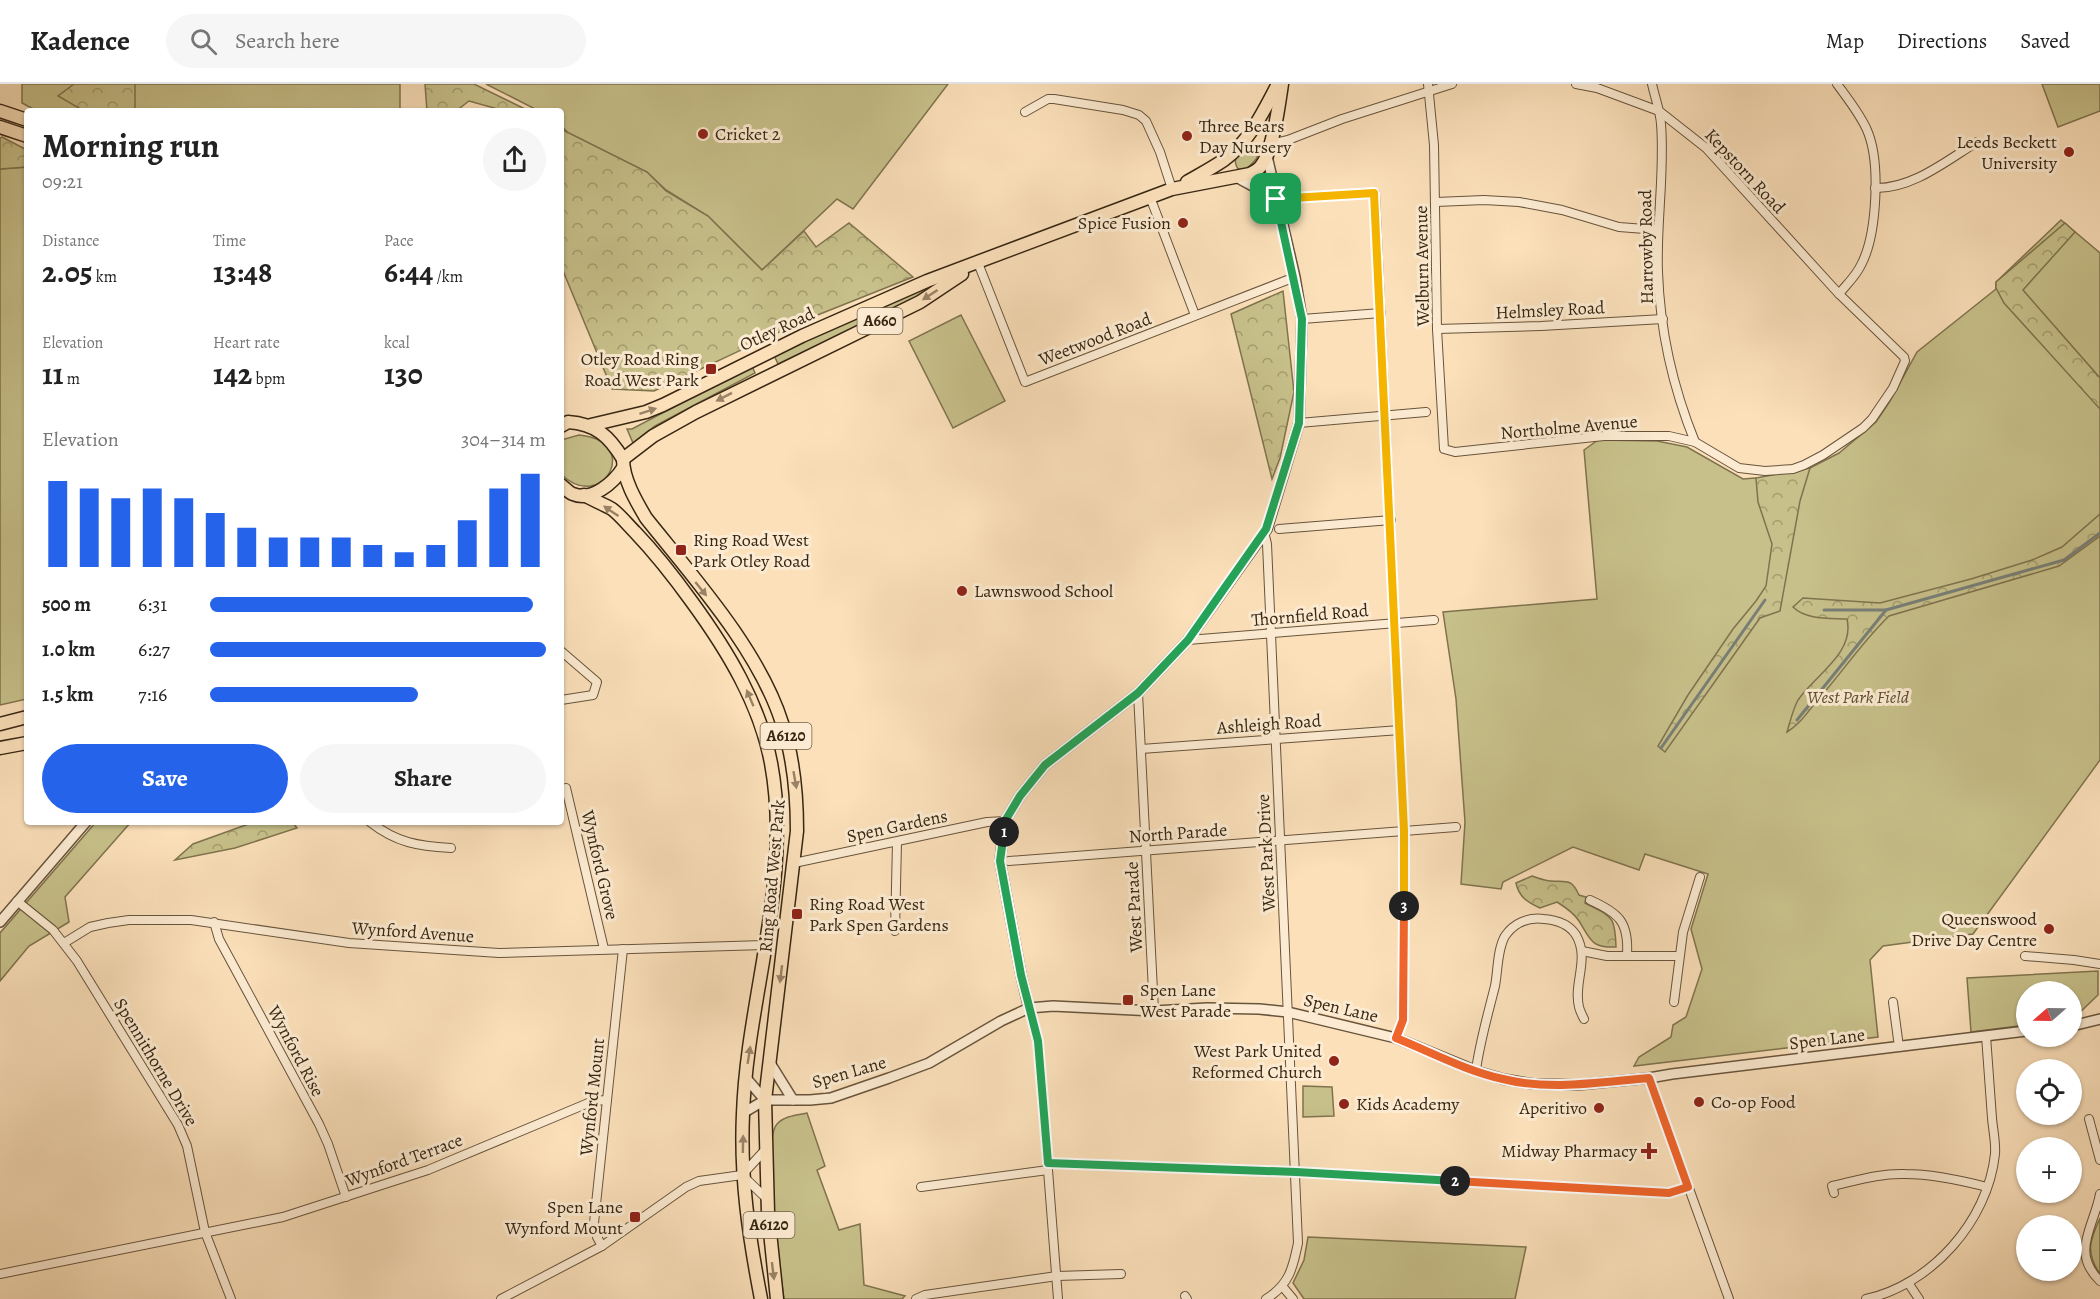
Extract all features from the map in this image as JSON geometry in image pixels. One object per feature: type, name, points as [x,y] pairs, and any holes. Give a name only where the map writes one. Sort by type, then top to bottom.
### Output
[{"type":"highway","name":"Otley Road","points":[[591,425],[646,412],[802,336],[927,281],[1177,187],[1225,159],[1247,137],[1280,84]]},
{"type":"highway","name":"Otley Road","points":[[1177,187],[1250,174],[1260,168],[1268,150],[1280,84]]},
{"type":"highway","points":[[0,111],[24,119]]},
{"type":"highway","points":[[0,127],[24,135]]},
{"type":"highway","points":[[1247,137],[1268,150]]},
{"type":"highway","points":[[1225,159],[1236,177]]},
{"type":"highway","name":"Otley Road","points":[[579,495],[600,491],[613,482],[623,464],[653,436],[776,371],[920,302],[978,263]]},
{"type":"highway","points":[[564,422],[591,425]]},
{"type":"highway","name":"A6120","points":[[591,425],[607,437],[623,464]]},
{"type":"highway","name":"Ring Road West Park","points":[[623,464],[646,518],[722,616],[767,686],[782,722],[797,793],[794,863],[765,1100],[767,1199],[777,1299]]},
{"type":"highway","name":"A6120","points":[[564,487],[579,495]]},
{"type":"highway","points":[[564,498],[579,495]]},
{"type":"highway","name":"Ring Road West Park","points":[[579,495],[612,509],[656,554],[708,624],[748,693],[762,729],[771,762],[778,831],[772,903],[746,1078],[743,1113],[742,1175],[750,1241],[761,1299]]},
{"type":"highway","points":[[0,724],[24,718]]},
{"type":"highway","points":[[0,748],[24,744]]},
{"type":"street","points":[[1058,1299],[1038,1041],[1021,975],[1000,861],[1005,821],[1020,796],[1045,765],[1138,693],[1188,640],[1264,532],[1299,423],[1302,319],[1295,277],[1276,199],[1268,150],[1342,119],[1428,88],[1452,84]]},
{"type":"street","name":"Kepstorn Road","points":[[1576,84],[1598,88],[1659,111],[1706,148],[1839,294],[1899,351],[1905,361],[1893,388],[1872,419],[1841,444],[1804,465],[1778,471],[1738,468],[1695,442]]},
{"type":"street","name":"Harrowby Road","points":[[1652,84],[1659,111],[1662,153],[1658,274],[1663,319],[1672,376],[1695,442]]},
{"type":"street","points":[[1838,84],[1867,130],[1874,165],[1875,188],[1874,214],[1868,249],[1860,268],[1839,294]]},
{"type":"street","name":"Welburn Avenue","points":[[1428,88],[1434,145],[1437,329],[1444,449]]},
{"type":"street","points":[[1026,112],[1048,99],[1123,110],[1139,115],[1146,121],[1177,187]]},
{"type":"street","points":[[1875,188],[1898,186],[1977,142]]},
{"type":"street","points":[[1236,177],[1276,199],[1374,193],[1404,831],[1403,1020],[1396,1038]]},
{"type":"street","points":[[1150,197],[1195,315]]},
{"type":"street","points":[[1436,202],[1484,200],[1519,202],[1562,210],[1619,227],[1658,230]]},
{"type":"street","name":"Weetwood Road","points":[[978,263],[1025,382],[1295,277]]},
{"type":"street","points":[[1302,319],[1381,313]]},
{"type":"street","name":"Helmsley Road","points":[[1437,329],[1663,319]]},
{"type":"street","points":[[1299,423],[1426,412]]},
{"type":"street","name":"Northolme Avenue","points":[[1444,449],[1455,452],[1604,436],[1669,436],[1695,442]]},
{"type":"street","points":[[1279,529],[1391,520]]},
{"type":"street","name":"West Park Drive","points":[[1264,532],[1267,544],[1298,1243],[1293,1267],[1283,1287]]},
{"type":"street","name":"Thornfield Road","points":[[1188,640],[1434,620]]},
{"type":"street","points":[[564,654],[597,682],[593,694],[564,699]]},
{"type":"street","name":"West Parade","points":[[1138,693],[1154,1011]]},
{"type":"street","name":"Ashleigh Road","points":[[1141,749],[1400,730]]},
{"type":"street","name":"Wynford Grove","points":[[566,788],[604,949]]},
{"type":"street","name":"Spen Gardens","points":[[794,863],[987,822],[1005,821]]},
{"type":"street","points":[[0,922],[83,825]]},
{"type":"street","points":[[374,825],[401,841],[419,846],[451,848]]},
{"type":"street","name":"North Parade","points":[[1009,861],[1456,828]]},
{"type":"street","points":[[895,931],[897,842]]},
{"type":"street","points":[[1674,1002],[1683,932],[1700,877]]},
{"type":"street","points":[[1590,900],[1609,909],[1621,919],[1628,938],[1627,955]]},
{"type":"street","name":"Spennithorne Drive","points":[[17,901],[53,930],[77,961],[183,1134],[205,1232],[231,1299]]},
{"type":"street","points":[[1476,1071],[1480,1040],[1495,985],[1503,941],[1514,926],[1524,920],[1535,918],[1552,920],[1572,929],[1582,951],[1578,1005],[1584,1020]]},
{"type":"street","name":"Wynford Avenue","points":[[64,943],[90,927],[129,920],[191,920],[311,939],[399,948],[499,953],[766,945]]},
{"type":"street","name":"Wynford Rise","points":[[214,922],[219,939],[319,1124],[346,1197]]},
{"type":"street","name":"Wynford Mount","points":[[602,1246],[594,1223],[623,949]]},
{"type":"street","points":[[1582,951],[1608,956],[1679,956]]},
{"type":"street","points":[[2025,956],[2100,964]]},
{"type":"street","points":[[1893,1002],[1899,1047]]},
{"type":"street","name":"Spen Lane","points":[[765,1100],[831,1098],[929,1063],[1001,1021],[1029,1008],[1053,1006],[1154,1011],[1207,1008],[1288,1012],[1396,1038],[1476,1071],[1533,1084],[1577,1084],[1649,1078],[2016,1032]]},
{"type":"street","points":[[2082,1024],[2100,1019]]},
{"type":"street","points":[[1866,1299],[1909,1284],[1953,1246],[1972,1219],[1987,1187],[1995,1154],[1986,1036]]},
{"type":"street","points":[[770,1063],[793,1100]]},
{"type":"street","points":[[743,1113],[765,1100],[746,1078]]},
{"type":"street","points":[[1649,1078],[1729,1299]]},
{"type":"street","name":"Wynford Terrace","points":[[0,1274],[283,1217],[428,1170],[593,1101],[607,1100]]},
{"type":"street","points":[[2089,1119],[2100,1160]]},
{"type":"street","points":[[501,1299],[602,1246],[686,1187],[699,1181],[742,1175],[765,1150]]},
{"type":"street","points":[[921,1187],[1048,1167],[1296,1172],[1669,1193],[1688,1187]]},
{"type":"street","points":[[1834,1193],[1832,1186],[1864,1178],[1904,1174],[1958,1179],[1987,1187]]},
{"type":"street","points":[[742,1175],[767,1199]]},
{"type":"street","points":[[2100,1194],[2084,1249],[2091,1273],[2100,1281]]},
{"type":"street","points":[[916,1299],[926,1295],[1057,1276],[1120,1274]]},
{"type":"street","points":[[1909,1284],[1918,1299]]},
{"type":"street","points":[[1266,1299],[1283,1287],[1293,1299]]},
{"type":"green space","points":[[22,84],[400,84],[400,108],[31,108],[22,103]]},
{"type":"green space","points":[[74,84],[135,84],[135,108],[79,108],[58,96]]},
{"type":"green space","points":[[425,84],[474,84],[523,108],[494,108],[469,101],[460,108],[427,108]]},
{"type":"green space","points":[[486,84],[948,84],[853,209],[837,199],[762,270],[708,216],[666,190],[647,172],[568,133],[564,128],[564,108],[533,108]]},
{"type":"green space","points":[[2042,84],[2100,84],[2100,111],[2058,127]]},
{"type":"green space","points":[[564,130],[647,172],[666,191],[708,216],[762,270],[804,231],[816,247],[849,223],[913,277],[805,320],[654,391],[612,389],[564,273]]},
{"type":"green space","points":[[0,138],[24,148],[24,167],[0,169]]},
{"type":"green space","points":[[1246,145],[1253,145],[1258,150],[1257,158],[1248,168],[1238,169],[1236,159]]},
{"type":"green space","points":[[24,167],[24,700],[0,705],[0,169]]},
{"type":"green space","name":"West Park Field","points":[[2061,220],[2100,253],[2100,760],[1973,934],[1883,946],[1870,960],[1878,1037],[1634,1066],[1639,1057],[1671,1037],[1673,1025],[1686,1017],[1702,969],[1691,929],[1708,874],[1645,854],[1639,870],[1573,847],[1503,882],[1501,889],[1461,884],[1465,822],[1456,699],[1443,612],[1597,599],[1584,450],[1598,440],[1657,441],[1687,447],[1743,479],[1792,475],[1839,453],[1876,422],[1917,352],[1996,289],[1996,282]]},
{"type":"green space","points":[[2065,223],[2075,232],[2023,290],[2100,378],[2100,409],[2004,303],[1996,288],[1996,282]]},
{"type":"green space","points":[[939,283],[925,293],[778,364],[774,355],[923,287]]},
{"type":"green space","points":[[1283,291],[1294,392],[1280,458],[1272,479],[1231,314]]},
{"type":"green space","points":[[961,315],[1005,401],[953,428],[909,341]]},
{"type":"green space","points":[[752,366],[755,373],[655,426],[633,443],[627,429],[632,429]]},
{"type":"green space","points":[[579,435],[598,440],[609,449],[613,461],[610,472],[602,481],[591,486],[576,484],[564,476],[564,439]]},
{"type":"green space","points":[[1810,468],[1800,501],[1780,611],[1760,618],[1665,752],[1658,746],[1688,695],[1733,629],[1766,586],[1772,544],[1758,502],[1756,478]]},
{"type":"green space","points":[[2100,514],[2100,536],[2059,566],[1889,616],[1803,718],[1787,732],[1798,700],[1832,663],[1845,642],[1848,631],[1847,619],[1811,616],[1793,607],[1803,598],[1880,603],[1971,579],[2032,560],[2062,547]]},
{"type":"green space","points":[[93,825],[128,825],[65,897],[69,922],[29,946],[0,981],[0,933]]},
{"type":"green space","points":[[246,825],[294,825],[297,828],[235,848],[175,860],[193,844]]},
{"type":"green space","points":[[1532,876],[1571,883],[1579,895],[1586,897],[1585,903],[1610,918],[1615,929],[1616,947],[1601,946],[1593,942],[1575,915],[1557,902],[1540,908],[1531,904],[1519,892],[1516,883]]},
{"type":"green space","points":[[2098,971],[2098,995],[2082,1010],[2082,981],[2016,981],[2016,1026],[1971,1032],[1967,978]]},
{"type":"green space","points":[[1303,1086],[1332,1087],[1334,1116],[1303,1117]]},
{"type":"green space","points":[[807,1113],[825,1166],[817,1170],[839,1230],[860,1224],[864,1285],[905,1296],[902,1299],[784,1299],[771,1180],[773,1136],[780,1121]]},
{"type":"green space","points":[[2100,1218],[2100,1274],[2092,1259],[2091,1246]]},
{"type":"green space","points":[[1308,1237],[1526,1247],[1515,1299],[1304,1299],[1293,1283],[1304,1260]]},
{"type":"waterway","points":[[1797,720],[1886,610],[2064,560],[2100,533]]},
{"type":"waterway","points":[[1661,748],[1765,600]]},
{"type":"waterway","points":[[1824,610],[1886,610]]},
{"type":"place","name":"Cricket 2","points":[[703,134]]},
{"type":"place","name":"Three Bears Day Nursery","points":[[1187,136]]},
{"type":"place","name":"Leeds Beckett University","points":[[2069,152]]},
{"type":"place","name":"Spice Fusion","points":[[1183,223]]},
{"type":"place","name":"Otley Road Ring Road West Park","points":[[711,369]]},
{"type":"place","name":"Ring Road West Park Otley Road","points":[[681,550]]},
{"type":"place","name":"Lawnswood School","points":[[962,591]]},
{"type":"place","name":"Ring Road West Park Spen Gardens","points":[[797,914]]},
{"type":"place","name":"Queenswood Drive Day Centre","points":[[2049,929]]},
{"type":"place","name":"Spen Lane West Parade","points":[[1128,1000]]},
{"type":"place","name":"West Park United Reformed Church","points":[[1334,1061]]},
{"type":"place","name":"Co-op Food","points":[[1699,1102]]},
{"type":"place","name":"Kids Academy","points":[[1344,1104]]},
{"type":"place","name":"Aperitivo","points":[[1599,1108]]},
{"type":"place","name":"Midway Pharmacy","points":[[1649,1151]]},
{"type":"place","name":"Spen Lane Wynford Mount","points":[[635,1217]]},
{"type":"route","points":[[1374,193],[1404,831],[1403,1020],[1396,1038],[1479,1072],[1533,1084],[1577,1084],[1649,1078],[1688,1187],[1669,1193],[1296,1172],[1048,1163],[1038,1041],[1021,975],[1000,861],[1005,821],[1020,796],[1045,765],[1138,693],[1188,640],[1266,529],[1299,423],[1302,319],[1295,277],[1276,199],[1374,193]]}]
